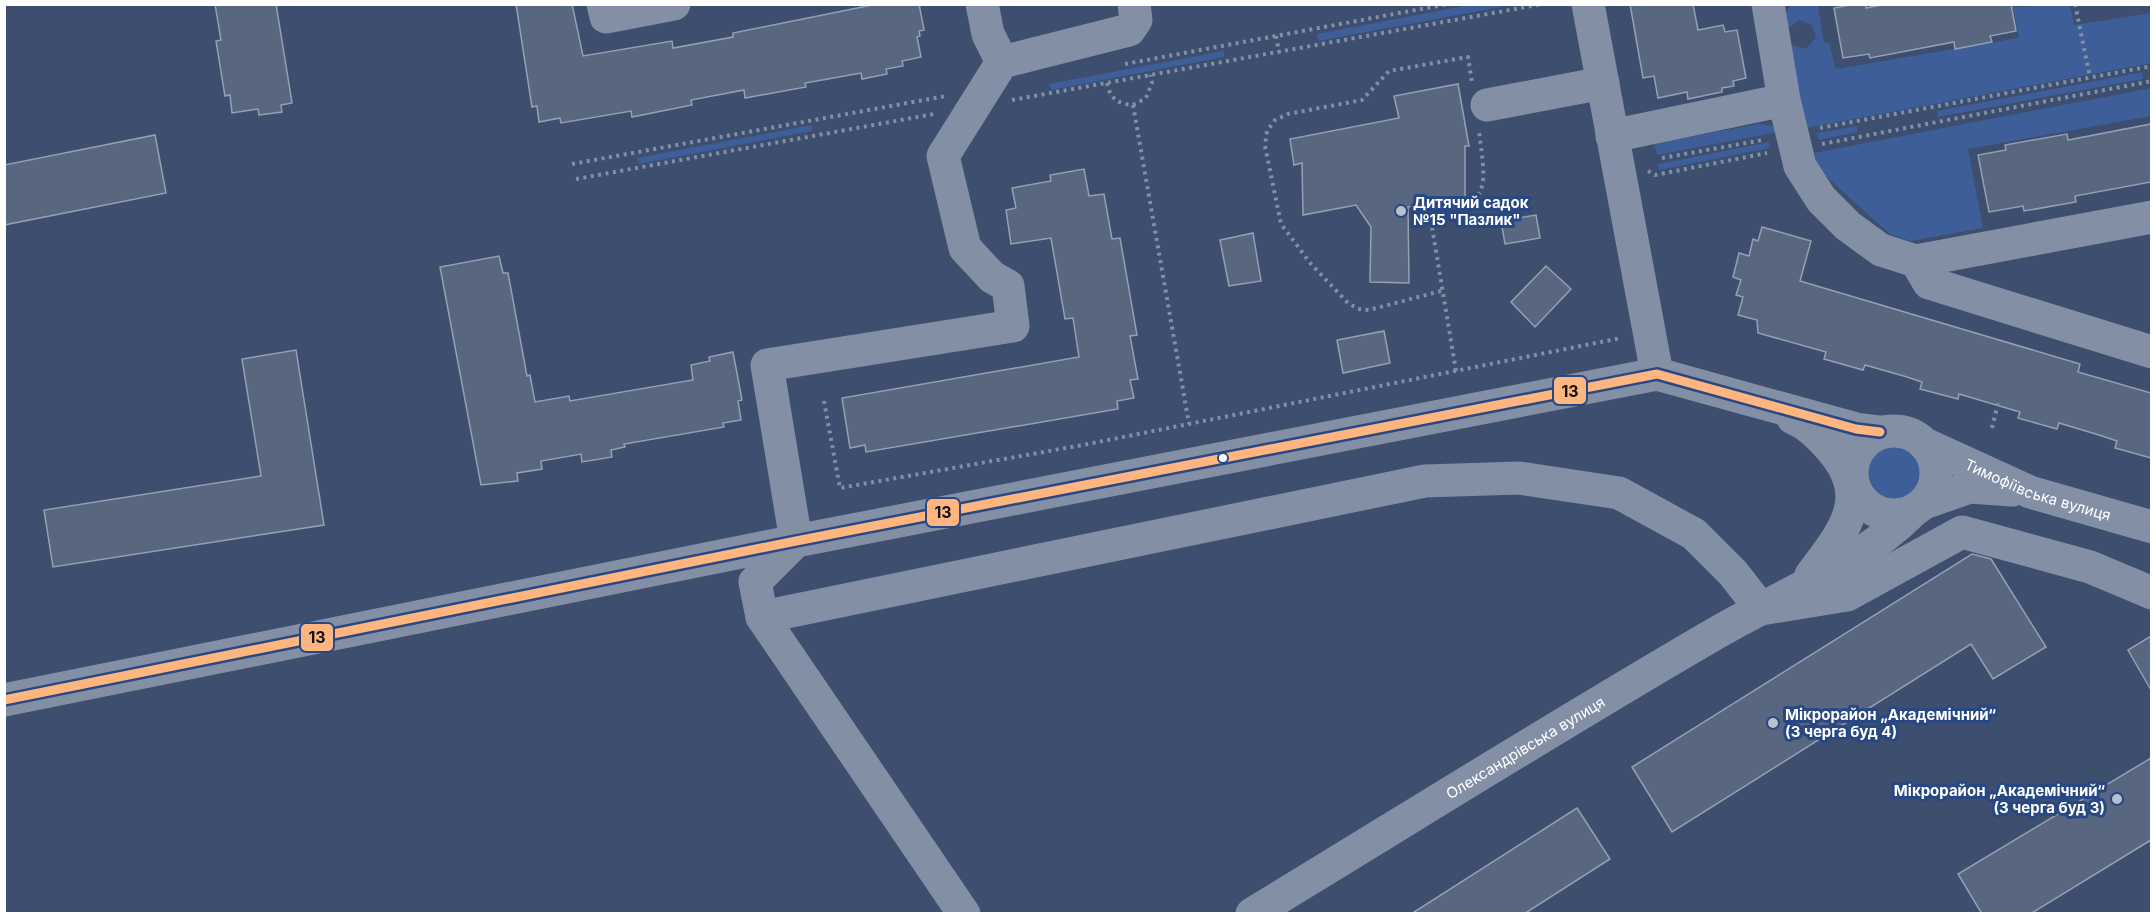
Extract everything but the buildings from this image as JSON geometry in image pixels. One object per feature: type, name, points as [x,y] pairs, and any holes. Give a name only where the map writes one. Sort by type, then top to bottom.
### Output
[{"type":"street","points":[[603,4],[606,17],[674,4]]},
{"type":"street","points":[[982,4],[988,34],[1002,62]]},
{"type":"street","points":[[796,541],[767,364],[1013,326],[1008,286],[992,277],[965,248],[943,156],[1002,62],[1129,30],[1136,20],[1134,4]]},
{"type":"street","points":[[1588,4],[1657,374]]},
{"type":"street","points":[[1768,4],[1784,100],[1800,166],[1821,199],[1848,226],[1881,250],[1916,261],[2151,217]]},
{"type":"street","points":[[1479,106],[1603,83]]},
{"type":"street","points":[[1612,136],[1784,100]]},
{"type":"street","points":[[1916,261],[1929,283],[2151,352]]},
{"type":"street","points":[[4,700],[796,541],[1657,374],[1856,429],[1906,432],[1917,437],[1927,446],[1937,468],[1936,482],[1918,507]]},
{"type":"street","points":[[1758,403],[1805,423],[1838,457],[1857,495],[1876,511],[1888,515],[1918,507],[1970,487],[2030,492]]},
{"type":"street","points":[[1801,588],[1843,533],[1851,509],[1854,458],[1869,438],[1880,432]]},
{"type":"street","name":"Тимофіївська вулиця","points":[[1927,446],[2030,492],[2151,528]]},
{"type":"street","points":[[762,617],[1425,481],[1519,478],[1619,493],[1694,534],[1733,573],[1761,609],[1846,595],[1962,532],[2090,567],[2151,593]]},
{"type":"street","name":"Олександрівська вулиця","points":[[1252,914],[1718,632],[1801,588],[1891,533],[1918,507]]},
{"type":"street","points":[[796,541],[755,582],[762,617],[964,914]]},
{"type":"path","points":[[1117,65],[1448,4]]},
{"type":"path","points":[[572,164],[979,98],[1107,83],[1543,4]]},
{"type":"path","points":[[2074,4],[2090,78]]},
{"type":"path","points":[[1276,36],[1279,52]]},
{"type":"path","points":[[1441,291],[1369,310],[1358,309],[1348,303],[1311,264],[1281,224],[1265,146],[1267,131],[1275,120],[1288,114],[1362,100],[1389,71],[1468,57],[1479,106],[1485,180],[1478,196],[1467,207],[1431,227],[1456,371]]},
{"type":"path","points":[[1816,129],[2151,66]]},
{"type":"path","points":[[1107,83],[1109,93],[1115,100],[1133,105],[1146,98],[1152,83],[1150,75]]},
{"type":"path","points":[[1814,141],[1820,144],[2151,81]]},
{"type":"path","points":[[576,179],[979,98]]},
{"type":"path","points":[[1133,105],[1189,424]]},
{"type":"path","points":[[1652,160],[1767,139]]},
{"type":"path","points":[[1645,169],[1655,175],[1770,153],[1774,148]]},
{"type":"path","points":[[824,401],[840,488],[1189,424],[1629,336]]},
{"type":"path","points":[[1992,428],[1999,399]]},
{"type":"shaded area","points":[[1474,4],[1506,6],[1319,41],[1317,34]]},
{"type":"shaded area","points":[[1791,5],[1818,5],[1824,43],[1829,43],[1836,69],[2019,38],[2013,7],[2070,5],[2074,25],[2151,13],[2151,63],[1807,128],[1789,44],[1805,49],[1816,38],[1812,25],[1799,20],[1786,30],[1784,15]]},
{"type":"shaded area","points":[[1224,51],[1224,57],[1051,90],[1049,84]]},
{"type":"shaded area","points":[[2142,72],[2143,79],[1938,117],[1937,111]]},
{"type":"shaded area","points":[[2151,88],[2151,116],[1968,149],[1983,228],[1911,241],[1891,235],[1819,170],[1814,153]]},
{"type":"shaded area","points":[[1759,124],[1772,126],[1778,132],[1657,155],[1654,143]]},
{"type":"shaded area","points":[[812,125],[812,131],[639,164],[637,158]]},
{"type":"shaded area","points":[[1857,126],[1858,132],[1819,140],[1817,133]]},
{"type":"shaded area","points":[[1769,142],[1770,148],[1659,170],[1658,164]]},
{"type":"shaded area","points":[[1894,440],[1912,446],[1920,454],[1926,472],[1920,490],[1912,498],[1894,504],[1876,498],[1868,490],[1862,472],[1868,454],[1876,446]]},
{"type":"transit line","name":"13","points":[[4,700],[796,541],[1657,374],[1856,429],[1880,432]]},
{"type":"place","name":"Дитячий садок №15 \"Пазлик\"","points":[[1401,211]]},
{"type":"place","name":"Мікрорайон „Академічний“ (3 черга буд 4)","points":[[1773,723]]},
{"type":"place","name":"Мікрорайон „Академічний“ (3 черга буд 3)","points":[[2117,799]]}]
